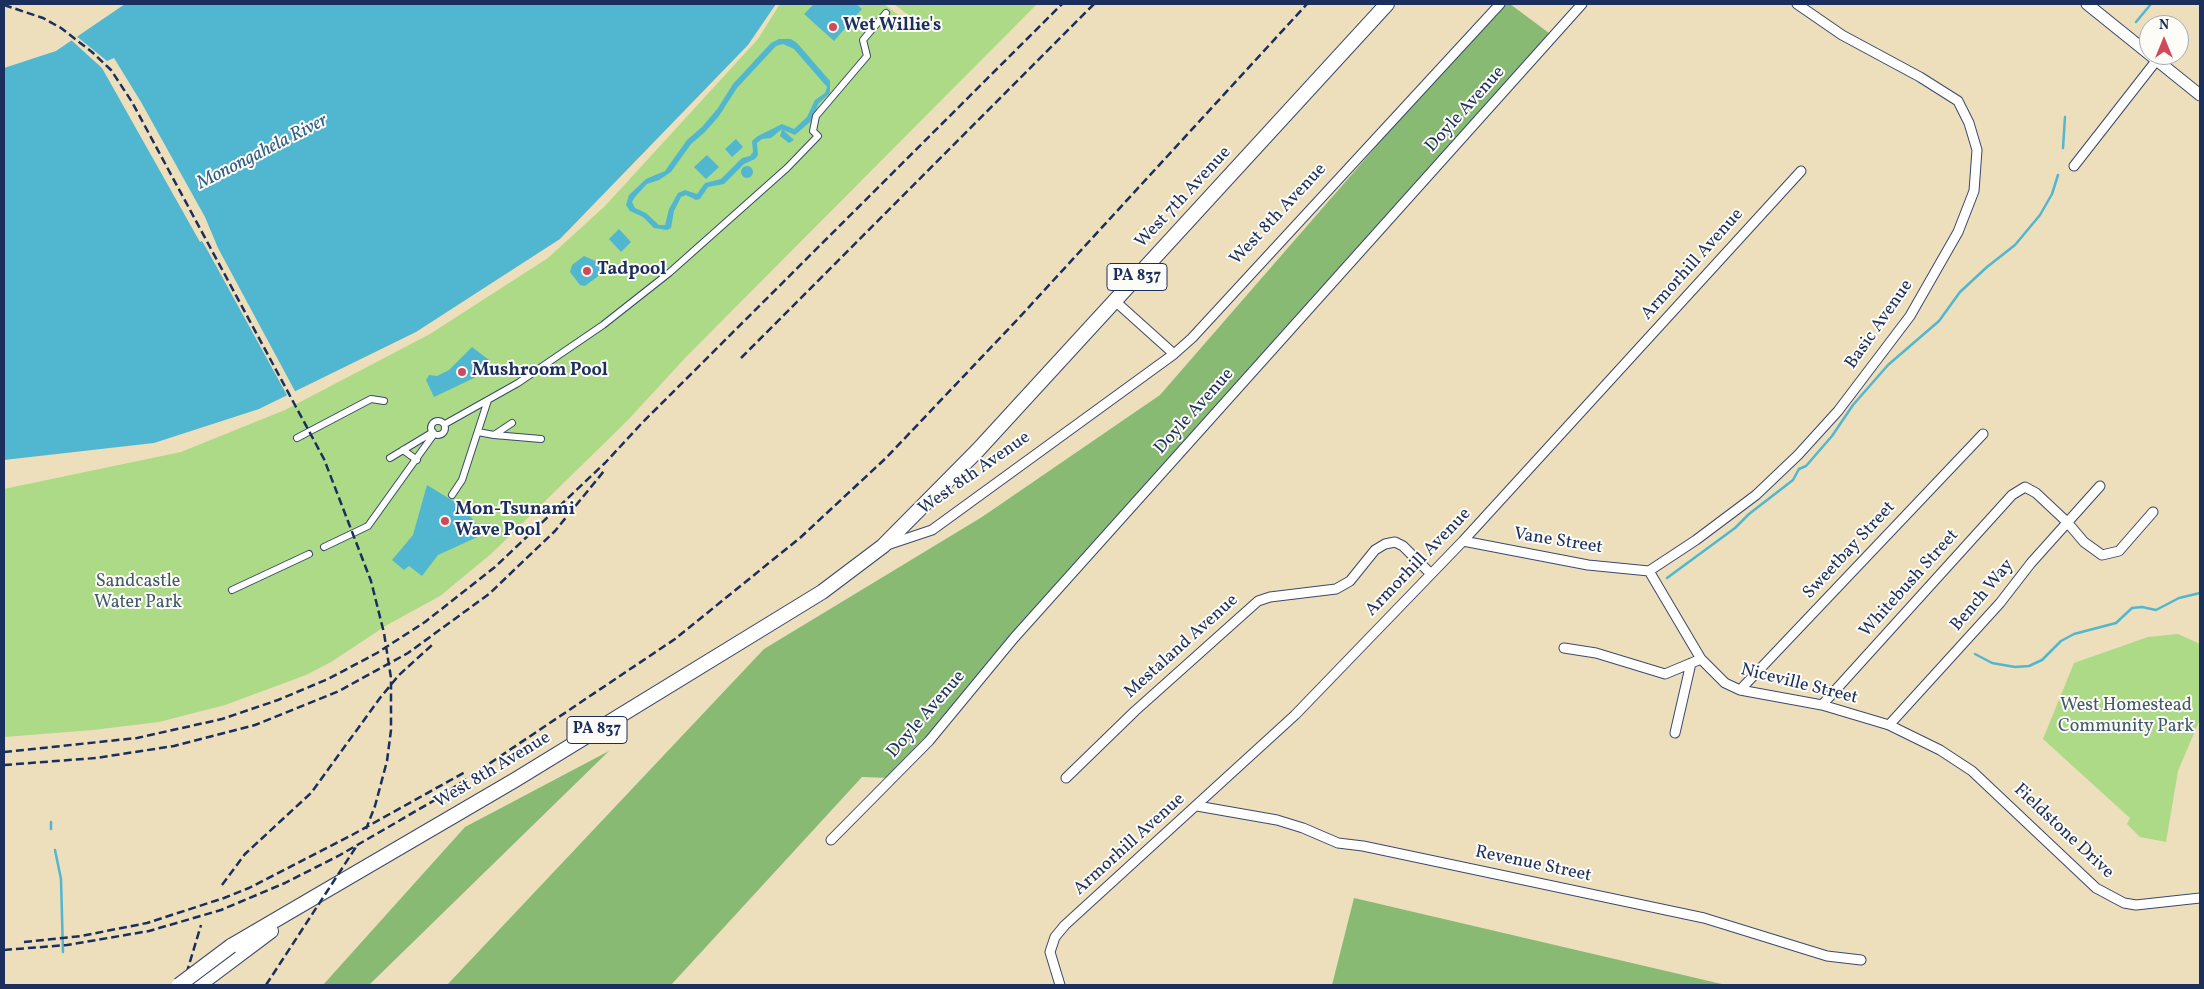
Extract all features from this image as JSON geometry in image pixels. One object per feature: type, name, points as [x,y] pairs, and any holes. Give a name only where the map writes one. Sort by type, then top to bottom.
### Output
[{"type":"main road","name":"West 7th Avenue","points":[[883,546],[933,498],[1387,4]]},
{"type":"main road","name":"West 8th Avenue","points":[[235,950],[305,904],[515,780],[822,592],[883,546]]},
{"type":"main road","name":"PA 837","points":[[179,985],[235,950]]},
{"type":"main road","name":"PA 837","points":[[199,985],[235,950]]},
{"type":"street","name":"West 8th Avenue","points":[[883,546],[932,530],[1174,354],[1192,338],[1500,4]]},
{"type":"street","name":"Doyle Avenue","points":[[831,840],[929,741],[1014,638],[1582,4]]},
{"type":"street","name":"Basic Avenue","points":[[1648,571],[1696,540],[1756,494],[1798,455],[1838,411],[1910,316],[1958,232],[1974,191],[1977,150],[1969,123],[1958,101],[1920,77],[1842,35],[1797,4]]},
{"type":"street","points":[[2086,4],[2139,47]]},
{"type":"street","points":[[390,458],[433,433],[443,433],[445,424],[550,362],[669,273],[787,168],[818,136],[813,131],[816,116],[867,56],[863,40],[886,13]]},
{"type":"street","points":[[2074,166],[2153,65]]},
{"type":"street","points":[[2161,65],[2200,95]]},
{"type":"street","name":"Armorhill Avenue","points":[[1060,985],[1051,961],[1050,952],[1052,945],[1065,925],[1295,715],[1463,540],[1801,171]]},
{"type":"street","points":[[1115,300],[1174,354]]},
{"type":"street","points":[[297,438],[371,399],[384,401]]},
{"type":"street","points":[[452,494],[462,480],[488,400]]},
{"type":"street","points":[[324,547],[368,526],[417,460],[433,433],[431,428],[434,422],[438,420],[445,424]]},
{"type":"street","points":[[494,435],[512,423]]},
{"type":"street","points":[[478,432],[541,439]]},
{"type":"street","name":"Sweetbay Street","points":[[1740,690],[1983,434]]},
{"type":"street","points":[[404,450],[417,460]]},
{"type":"street","name":"Bench Way","points":[[1889,725],[2000,603],[2067,522],[2100,486]]},
{"type":"street","name":"Whitebush Street","points":[[1822,705],[2012,495],[2025,487],[2036,493],[2067,522]]},
{"type":"street","points":[[2067,522],[2084,542],[2102,555],[2119,551],[2153,512]]},
{"type":"street","name":"Vane Street","points":[[1463,540],[1588,565],[1648,571]]},
{"type":"street","name":"Mestaland Avenue","points":[[1066,778],[1135,710],[1258,601],[1270,597],[1336,589],[1350,581],[1376,550],[1385,544],[1394,542],[1403,546],[1431,574]]},
{"type":"street","points":[[232,590],[309,554]]},
{"type":"street","points":[[1564,648],[1596,653],[1665,674],[1701,659],[1648,571]]},
{"type":"street","name":"Niceville Street","points":[[1701,659],[1725,683],[1740,690],[1822,705],[1889,725],[1940,750],[1972,771],[1993,788]]},
{"type":"street","points":[[1675,733],[1691,664]]},
{"type":"street","name":"Fieldstone Drive","points":[[1993,788],[2096,888],[2124,903],[2136,905],[2200,898]]},
{"type":"street","name":"Revenue Street","points":[[1197,806],[1277,820],[1303,828],[1338,843],[1363,846],[1704,918],[1827,956],[1861,960]]},
{"type":"green space","name":"Sandcastle Water Park","points":[[780,4],[884,4],[907,22],[911,17],[894,4],[1037,4],[685,358],[628,420],[491,554],[440,596],[387,625],[331,662],[306,675],[225,705],[159,722],[93,730],[4,737],[4,489],[181,452],[285,410],[430,334],[548,258],[605,206],[758,39]]},
{"type":"green space","points":[[1500,4],[1510,4],[1553,36],[891,778],[862,777],[671,985],[447,985],[764,649],[982,517],[1160,395]]},
{"type":"green space","name":"West Homestead Community Park","points":[[2178,634],[2200,644],[2200,719],[2178,771],[2166,842],[2140,837],[2127,824],[2130,818],[2043,739],[2074,663],[2148,637]]},
{"type":"green space","points":[[609,751],[369,985],[323,985],[465,827]]},
{"type":"green space","points":[[1354,898],[1726,985],[1332,985]]},
{"type":"water","name":"Monongahela River","points":[[125,4],[776,4],[748,45],[560,239],[416,332],[259,409],[154,443],[4,460],[4,68],[56,51]]},
{"type":"water","name":"Wet Willie's","points":[[814,4],[856,4],[862,9],[834,41],[804,14]]},
{"type":"water","points":[[779,39],[791,39],[797,43],[830,81],[830,93],[819,103],[810,122],[795,135],[783,130],[794,140],[789,143],[780,136],[782,129],[771,138],[762,139],[757,143],[758,155],[755,159],[744,164],[724,184],[708,187],[700,199],[696,200],[686,195],[681,197],[674,211],[671,228],[667,230],[654,228],[643,217],[630,211],[626,205],[629,195],[646,179],[665,171],[687,140],[702,127],[718,108],[733,84],[771,43]],"holes":[[[783,44],[794,49],[827,87],[825,93],[815,100],[807,117],[794,129],[782,124],[758,136],[752,141],[753,152],[750,156],[742,158],[721,179],[705,183],[697,194],[685,190],[678,193],[669,209],[665,225],[659,225],[646,213],[635,208],[632,202],[635,197],[647,184],[659,180],[671,172],[691,144],[719,116],[737,88],[776,46]]]},
{"type":"water","points":[[736,139],[743,147],[732,157],[725,149]]},
{"type":"water","points":[[707,155],[719,167],[706,179],[694,167]]},
{"type":"water","points":[[747,166],[753,172],[747,178],[741,172]]},
{"type":"water","points":[[619,229],[631,242],[621,252],[609,239]]},
{"type":"water","name":"Tadpool","points":[[584,256],[600,263],[603,269],[601,274],[585,286],[580,285],[570,272],[572,265]]},
{"type":"water","name":"Mushroom Pool","points":[[472,347],[489,360],[474,378],[434,397],[426,380],[429,375],[437,376],[449,370]]},
{"type":"water","name":"Mon-Tsunami Wave Pool","points":[[427,485],[463,507],[484,534],[438,555],[422,576],[409,566],[404,570],[392,560],[413,535]]},
{"type":"pier","points":[[75,35],[107,61],[114,58],[141,102],[205,217],[218,248],[296,393],[288,397],[209,253],[202,241],[200,242],[102,68],[70,39]]},
{"type":"waterway","points":[[2136,22],[2151,4]]},
{"type":"waterway","points":[[2063,148],[2065,117]]},
{"type":"waterway","points":[[1667,578],[1735,528],[1749,514],[1793,480],[1799,469],[1806,466],[1832,436],[1853,405],[1888,365],[1939,321],[1960,292],[2015,245],[2040,215],[2052,194],[2058,175]]},
{"type":"waterway","points":[[1975,654],[1992,663],[2015,667],[2029,666],[2042,660],[2061,641],[2074,634],[2116,623],[2132,608],[2142,607],[2156,610],[2179,598],[2200,593]]},
{"type":"waterway","points":[[51,822],[51,829]]},
{"type":"waterway","points":[[55,850],[61,879],[63,952]]},
{"type":"railway","points":[[4,752],[137,738],[222,719],[278,700],[328,679],[377,653],[425,622],[495,567],[605,463],[642,423],[1062,4]]},
{"type":"railway","points":[[741,358],[1094,4]]},
{"type":"railway","points":[[4,950],[67,945],[149,931],[221,910],[285,883],[340,855],[435,800],[675,639],[801,537],[886,458],[1017,320],[1307,4]]},
{"type":"railway","points":[[4,5],[43,18],[61,28],[92,52],[111,70],[132,102],[324,459],[371,581],[384,633],[391,678],[391,730],[387,761],[375,806],[366,829]]},
{"type":"railway","points":[[4,765],[96,758],[174,746],[255,725],[339,691],[408,653],[489,594],[555,531],[604,471]]},
{"type":"railway","points":[[222,885],[245,854],[311,793],[380,698],[399,675],[432,645]]},
{"type":"railway","points":[[24,942],[81,936],[147,923],[224,898],[249,888],[352,835],[467,771]]},
{"type":"railway","points":[[266,985],[356,847]]},
{"type":"railway","points":[[183,985],[201,925]]},
{"type":"place","name":"Wet Willie's","points":[[833,27]]},
{"type":"place","name":"Tadpool","points":[[587,271]]},
{"type":"place","name":"Mushroom Pool","points":[[462,372]]},
{"type":"place","name":"Mon-Tsunami Wave Pool","points":[[445,521]]}]
